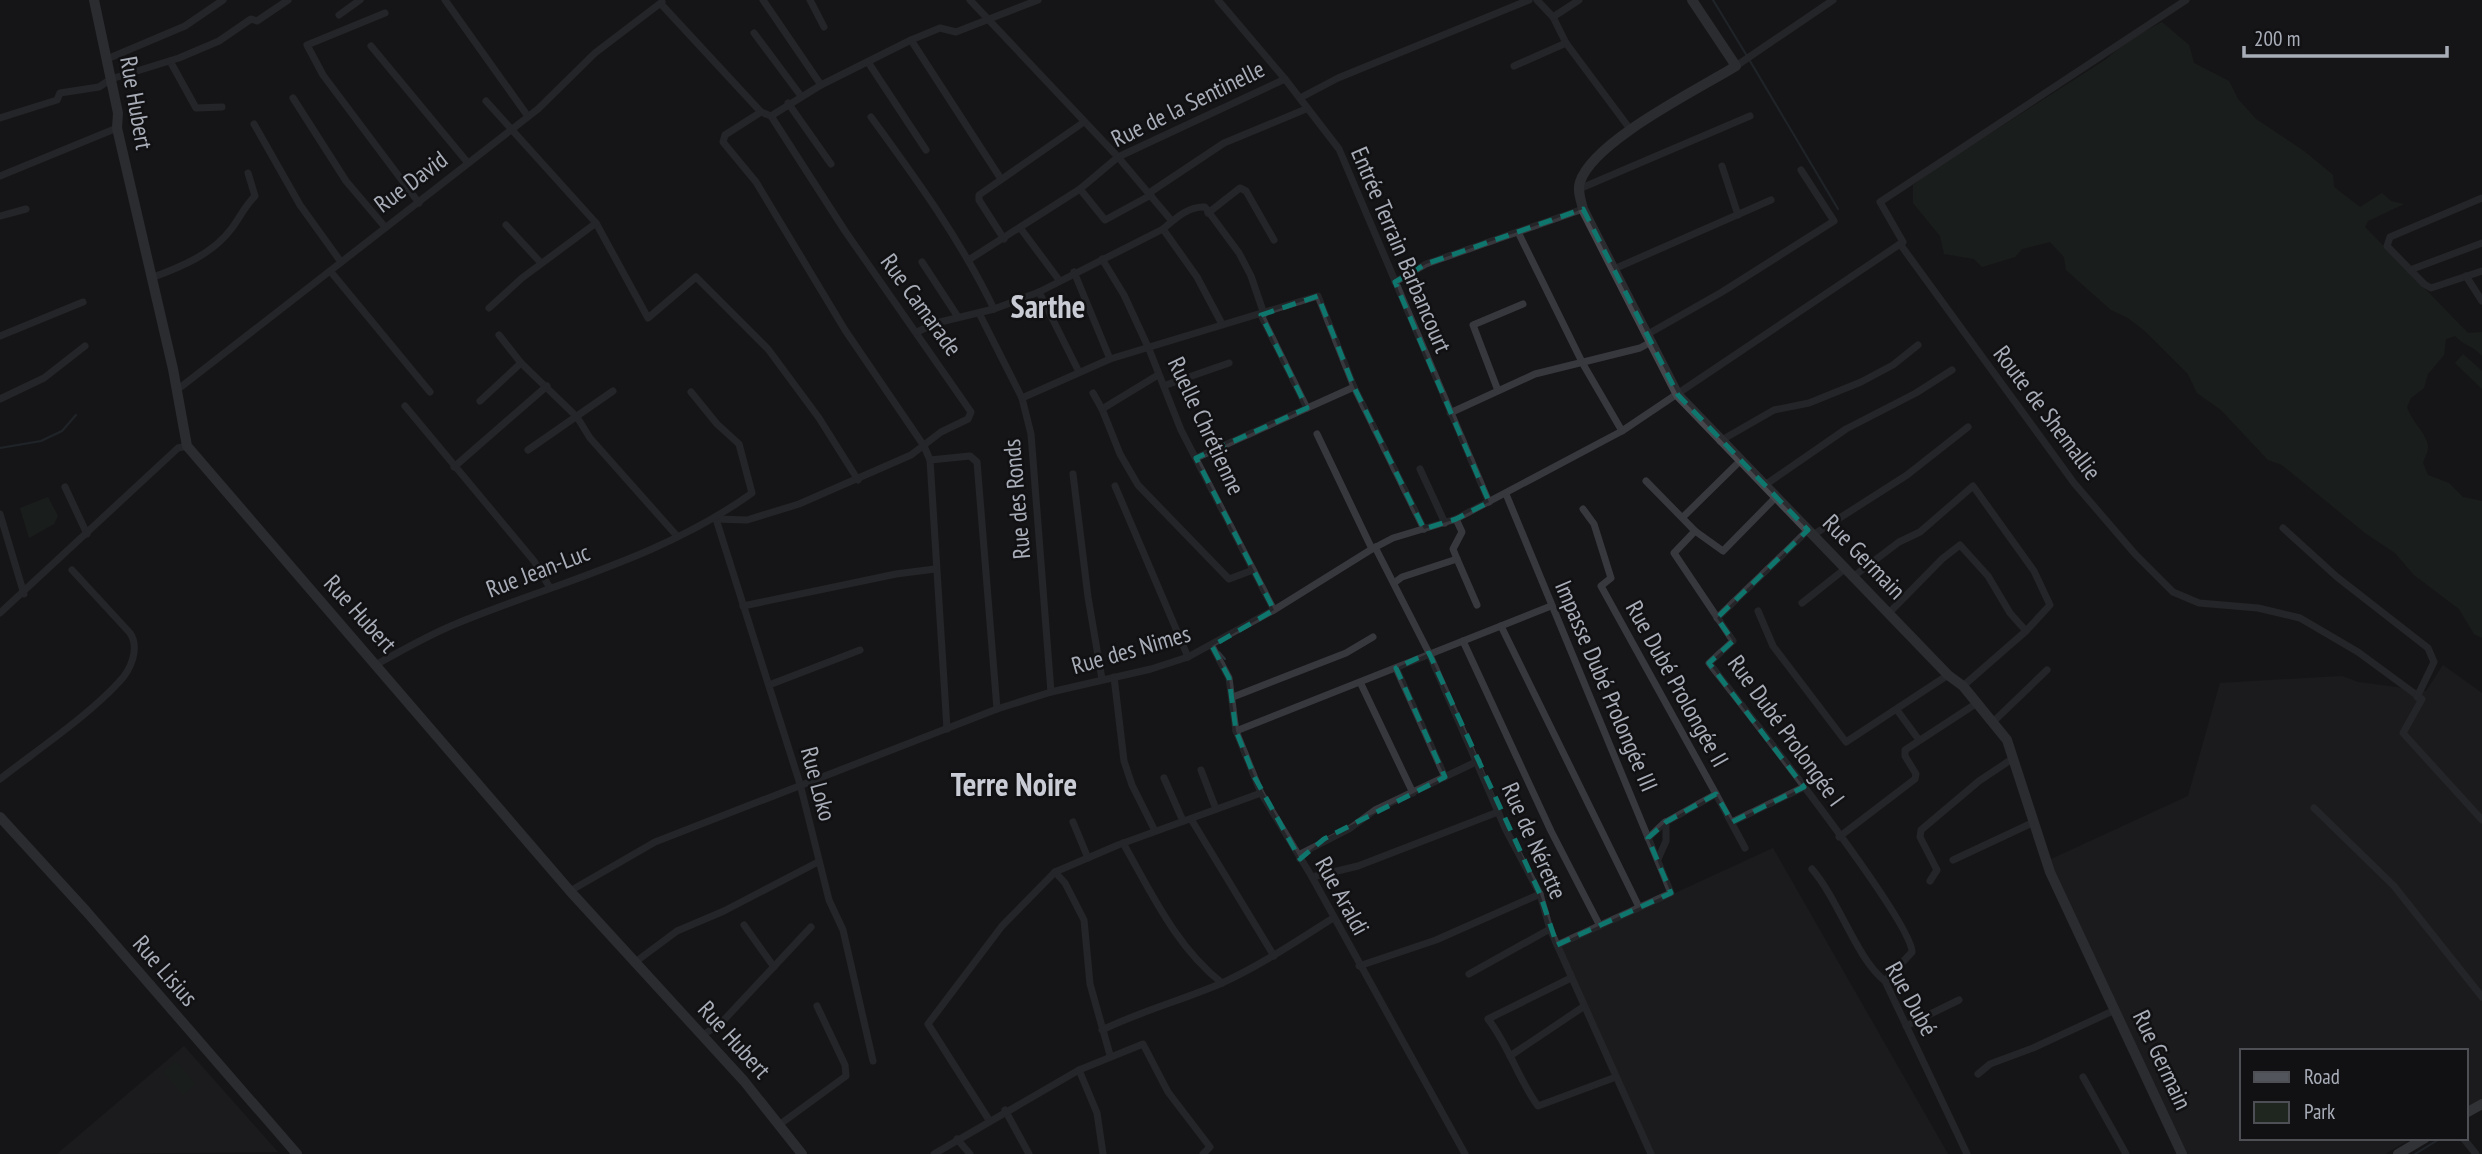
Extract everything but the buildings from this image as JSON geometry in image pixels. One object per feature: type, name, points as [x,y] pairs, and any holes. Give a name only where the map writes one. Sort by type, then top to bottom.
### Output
[{"type":"main road","points":[[2398,1154],[2422,1140]]},
{"type":"street","name":"Rue Hubert","points":[[94,0],[118,113],[117,128],[177,390],[187,446],[570,891],[702,1036],[802,1154]]},
{"type":"street","points":[[107,59],[185,26],[223,0]]},
{"type":"street","points":[[0,118],[57,100],[60,93],[99,87],[111,79],[170,61],[219,41],[288,0]]},
{"type":"street","points":[[339,15],[360,0]]},
{"type":"street","points":[[445,0],[527,115]]},
{"type":"street","points":[[763,0],[821,85]]},
{"type":"street","points":[[810,0],[824,27]]},
{"type":"street","points":[[970,0],[1118,158],[1171,220]]},
{"type":"street","points":[[662,2],[761,112],[771,116],[821,85],[911,40],[940,28],[956,32],[1038,0]]},
{"type":"street","name":"Entrée Terrain Barbancourt","points":[[1218,0],[1285,79],[1339,149],[1489,502]]},
{"type":"street","points":[[1300,99],[1361,68],[1529,0]]},
{"type":"street","points":[[1537,0],[1553,17],[1566,43],[1630,129]]},
{"type":"street","points":[[1553,17],[1579,0]]},
{"type":"street","points":[[1692,0],[1738,64]]},
{"type":"street","points":[[1578,189],[1593,161],[1609,143],[1738,64],[1833,0]]},
{"type":"street","name":"Route de Shemallie","points":[[2186,0],[1880,202],[1903,242],[1900,244],[2074,483],[2135,554],[2174,592],[2199,603],[2258,608],[2300,618],[2357,652],[2420,698]]},
{"type":"street","name":"Rue David","points":[[177,390],[538,109],[617,35],[662,2]]},
{"type":"street","points":[[384,13],[307,45],[323,75],[419,203]]},
{"type":"street","points":[[754,33],[801,96]]},
{"type":"street","points":[[911,40],[1001,179]]},
{"type":"street","points":[[1514,66],[1566,43]]},
{"type":"street","points":[[370,46],[468,163]]},
{"type":"street","points":[[170,61],[196,108],[222,107]]},
{"type":"street","points":[[868,62],[926,150]]},
{"type":"street","name":"Rue de la Sentinelle","points":[[970,259],[1080,189],[1118,158],[1285,79]]},
{"type":"street","points":[[293,98],[346,181],[385,227]]},
{"type":"street","points":[[486,101],[596,223],[648,318],[696,276],[709,286],[768,349],[819,418],[858,480]]},
{"type":"street","points":[[788,103],[831,164]]},
{"type":"street","points":[[1080,189],[1105,220],[1150,194],[1224,143],[1306,109]]},
{"type":"street","points":[[761,112],[725,135],[723,142],[755,182],[845,330],[924,446],[930,460],[947,729]]},
{"type":"street","name":"Rue Camarade","points":[[716,519],[747,520],[858,480],[911,455],[941,432],[968,419],[971,412],[845,231],[771,116]]},
{"type":"street","points":[[1578,189],[1750,116]]},
{"type":"street","points":[[871,117],[928,192],[970,259],[994,309]]},
{"type":"street","points":[[1004,239],[978,198],[1084,122]]},
{"type":"street","points":[[254,124],[300,205],[341,262]]},
{"type":"street","points":[[0,176],[117,128]]},
{"type":"street","points":[[1722,166],[1738,215]]},
{"type":"street","points":[[1801,170],[1839,228]]},
{"type":"street","points":[[151,278],[204,255],[232,228],[244,207],[255,196],[248,173]]},
{"type":"street","points":[[1208,213],[1240,188],[1246,191],[1274,240]]},
{"type":"street","name":"Rue Germain","points":[[1578,189],[1583,209],[1678,395],[1948,675],[1963,686],[2007,740],[2032,823],[2063,902],[2182,1154]]},
{"type":"street","points":[[2482,198],[2390,237],[2387,246],[2431,288],[2482,271]]},
{"type":"street","points":[[1614,269],[1772,200]]},
{"type":"street","points":[[917,332],[958,317],[994,309],[1039,292],[1074,272],[1140,243],[1163,229],[1171,220],[1198,207],[1205,207],[1239,253],[1251,276],[1263,315],[1307,408]]},
{"type":"street","points":[[0,216],[26,209]]},
{"type":"street","points":[[1395,282],[1426,264],[1583,209]]},
{"type":"street","points":[[1450,413],[1497,388],[1535,374],[1640,348],[1649,338],[1834,220]]},
{"type":"street","points":[[489,308],[541,263],[596,223]]},
{"type":"street","points":[[506,225],[541,263]]},
{"type":"street","points":[[1021,229],[1059,280]]},
{"type":"street","points":[[1163,229],[1192,269],[1222,324]]},
{"type":"street","points":[[1518,232],[1583,364],[1622,431]]},
{"type":"street","points":[[2410,270],[2482,243]]},
{"type":"street","points":[[1678,395],[1782,321],[1900,244]]},
{"type":"street","name":"Ruelle Chrétienne","points":[[1102,259],[1124,295],[1158,375],[1166,385],[1181,430],[1274,610]]},
{"type":"street","points":[[922,262],[958,317]]},
{"type":"street","points":[[331,272],[430,392]]},
{"type":"street","points":[[1074,272],[1110,359]]},
{"type":"street","points":[[2466,276],[2482,301]]},
{"type":"street","points":[[1039,292],[1079,372]]},
{"type":"street","points":[[1022,398],[1110,359],[1222,324],[1263,315],[1318,296],[1354,387],[1424,529]]},
{"type":"street","points":[[0,336],[83,302]]},
{"type":"street","points":[[1497,388],[1473,325],[1523,303]]},
{"type":"street","name":"Rue des Ronds","points":[[979,313],[1022,398],[1033,445],[1051,691]]},
{"type":"street","points":[[499,335],[521,363],[576,417],[590,438],[677,536]]},
{"type":"street","points":[[1720,441],[1774,410],[1809,403],[1861,382],[1893,365],[1918,345]]},
{"type":"street","points":[[0,399],[44,378],[85,346]]},
{"type":"street","points":[[480,401],[521,363]]},
{"type":"street","points":[[1166,385],[1229,363]]},
{"type":"street","points":[[1765,485],[1846,429],[1916,393],[1952,370]]},
{"type":"street","points":[[1102,409],[1158,375]]},
{"type":"street","points":[[454,467],[547,386]]},
{"type":"street","points":[[1196,458],[1354,387]]},
{"type":"street","points":[[528,450],[613,391]]},
{"type":"street","points":[[691,392],[717,424],[739,444],[752,493],[716,519]]},
{"type":"street","points":[[1093,393],[1120,454],[1138,485],[1229,579],[1253,570]]},
{"type":"street","name":"Rue des Nimes","points":[[570,891],[655,842],[997,709],[1051,691],[1188,657],[1274,610],[1373,548],[1456,519],[1506,494],[1622,431],[1678,395]]},
{"type":"street","points":[[405,406],[534,561],[550,588]]},
{"type":"street","points":[[1717,618],[1811,532],[1908,475],[1968,428]]},
{"type":"street","name":"Rue de Nérette","points":[[1317,434],[1429,653],[1498,812],[1540,894],[1550,929],[1583,1007],[1651,1154]]},
{"type":"street","points":[[0,613],[24,594],[178,448],[187,446]]},
{"type":"street","points":[[930,460],[970,456],[977,462],[997,709]]},
{"type":"street","points":[[1683,517],[1740,461]]},
{"type":"street","points":[[1420,469],[1445,523]]},
{"type":"street","points":[[1073,474],[1088,597],[1102,679]]},
{"type":"street","points":[[1646,481],[1695,531],[1723,551],[1776,497]]},
{"type":"street","points":[[1115,486],[1188,657]]},
{"type":"street","points":[[1802,603],[1899,542],[1920,532],[1973,486],[2034,571],[2050,604],[2026,631],[1963,686]]},
{"type":"street","points":[[65,487],[87,534]]},
{"type":"street","name":"Impasse Dubé Prolongée III","points":[[1506,494],[1671,893],[1639,907]]},
{"type":"street","name":"Rue Dubé Prolongée II","points":[[1583,509],[1594,524],[1611,578],[1601,586],[1716,794],[1666,822],[1661,830],[1648,838]]},
{"type":"street","points":[[0,514],[24,594]]},
{"type":"street","name":"Rue Jean-Luc","points":[[377,664],[455,624],[716,519]]},
{"type":"street","name":"Rue Loko","points":[[716,519],[800,784],[829,900],[843,930],[873,1061]]},
{"type":"street","points":[[1456,519],[1462,532],[1453,549],[1477,605]]},
{"type":"street","points":[[2283,528],[2337,578],[2428,648],[2434,662],[2403,733],[2482,820]]},
{"type":"street","name":"Rue Dubé Prolongée I","points":[[1695,531],[1674,553],[1733,641],[1709,663],[1804,787],[1884,898],[1912,948],[1885,981]]},
{"type":"street","points":[[1889,613],[1942,559],[1960,545],[1988,576],[2010,613],[2026,631]]},
{"type":"street","points":[[1394,583],[1402,577],[1457,559]]},
{"type":"street","points":[[743,606],[896,574],[935,569]]},
{"type":"street","points":[[0,779],[119,683],[135,653],[136,644],[130,633],[72,570]]},
{"type":"street","points":[[1236,731],[1361,684],[1429,653],[1551,606]]},
{"type":"street","points":[[1758,611],[1773,646],[1846,742],[1948,675]]},
{"type":"street","points":[[1501,626],[1639,907],[1557,945]]},
{"type":"street","points":[[1233,697],[1346,653],[1373,637]]},
{"type":"street","points":[[1463,641],[1551,831],[1600,926]]},
{"type":"street","name":"Rue Araldi","points":[[1212,646],[1229,678],[1236,731],[1261,793],[1312,877],[1465,1154]]},
{"type":"street","points":[[769,685],[860,650]]},
{"type":"street","points":[[1396,668],[1445,777]]},
{"type":"street","points":[[1993,722],[2047,670]]},
{"type":"street","points":[[1114,677],[1124,761],[1132,785],[1155,831]]},
{"type":"street","points":[[1361,684],[1413,793]]},
{"type":"street","points":[[1839,837],[1915,779],[1916,774],[1905,756],[1905,750],[1977,703]]},
{"type":"street","points":[[1897,710],[1919,740]]},
{"type":"street","points":[[1930,881],[1937,870],[1920,836],[1921,830],[1979,781],[2012,759]]},
{"type":"street","points":[[1300,859],[1302,853],[1324,839],[1478,761]]},
{"type":"street","points":[[1201,770],[1216,809]]},
{"type":"street","points":[[1164,778],[1187,820],[1274,956]]},
{"type":"street","points":[[1732,822],[1804,787]]},
{"type":"street","points":[[989,1120],[928,1024],[1002,926],[1055,872],[1155,831],[1261,793]]},
{"type":"street","points":[[1716,794],[1745,848]]},
{"type":"street","points":[[2314,808],[2394,886],[2482,997]]},
{"type":"street","points":[[1312,877],[1358,866],[1498,812]]},
{"type":"street","name":"Rue Lisius","points":[[0,817],[86,911],[297,1154]]},
{"type":"street","points":[[1073,822],[1088,858]]},
{"type":"street","points":[[1658,859],[1666,841],[1666,822]]},
{"type":"street","points":[[1954,860],[2032,823]]},
{"type":"street","points":[[1124,843],[1169,925],[1204,969],[1222,983]]},
{"type":"street","points":[[634,963],[677,931],[724,911],[818,862]]},
{"type":"street","name":"Rue Dubé","points":[[1812,869],[1829,889],[1877,975],[1885,981],[1967,1154]]},
{"type":"street","points":[[1055,872],[1065,883],[1084,920],[1090,984],[1110,1055]]},
{"type":"street","points":[[1359,966],[1436,940],[1540,894]]},
{"type":"street","points":[[1102,1030],[1134,1015],[1222,983],[1274,956],[1333,918]]},
{"type":"street","points":[[744,925],[774,967]]},
{"type":"street","points":[[702,1036],[723,1021],[811,928]]},
{"type":"street","points":[[1469,974],[1550,929]]},
{"type":"street","points":[[1571,978],[1488,1018],[1505,1041],[1510,1056],[1538,1106],[1616,1077]]},
{"type":"street","points":[[1906,1026],[1959,1000]]},
{"type":"street","points":[[779,1125],[846,1076],[845,1065],[817,1006]]},
{"type":"street","points":[[1510,1056],[1583,1007]]},
{"type":"street","points":[[1978,1074],[1990,1063],[2033,1048],[2116,1010]]},
{"type":"street","points":[[934,1154],[1005,1110],[1040,1094],[1079,1070],[1110,1055],[1143,1044],[1168,1092],[1210,1147],[1203,1154]]},
{"type":"street","points":[[1079,1070],[1097,1113],[1102,1154]]},
{"type":"street","points":[[2083,1077],[2126,1154]]},
{"type":"street","points":[[1005,1110],[1029,1154]]},
{"type":"street","points":[[957,1139],[970,1154]]},
{"type":"street","points":[[2465,1140],[2476,1154]]},
{"type":"highlighted area","points":[[1583,209],[1678,395],[1808,530],[1717,618],[1733,641],[1709,663],[1804,787],[1732,822],[1716,794],[1666,822],[1648,838],[1671,893],[1557,945],[1540,894],[1429,653],[1396,668],[1445,777],[1324,839],[1300,859],[1255,778],[1236,731],[1229,678],[1212,646],[1274,610],[1196,458],[1307,408],[1261,315],[1318,296],[1354,387],[1424,529],[1456,519],[1489,502],[1395,282],[1426,264]]},
{"type":"shaded area","points":[[2443,665],[2482,693],[2482,1099],[2468,1107],[2468,1049],[2240,1049],[2240,1140],[2409,1140],[2385,1154],[2185,1154],[2049,860],[2188,796],[2220,683],[2342,676],[2358,682],[2426,691]]},
{"type":"shaded area","points":[[1773,848],[1948,1154],[1654,1154],[1560,946]]},
{"type":"shaded area","points":[[184,1046],[278,1152],[57,1154]]},
{"type":"green space","points":[[2162,22],[2189,45],[2194,63],[2229,81],[2238,99],[2256,119],[2304,151],[2333,175],[2334,187],[2360,207],[2382,193],[2391,201],[2404,204],[2368,221],[2365,227],[2468,333],[2482,332],[2482,356],[2455,336],[2446,339],[2444,355],[2428,374],[2424,388],[2411,398],[2407,407],[2427,442],[2428,449],[2423,463],[2428,475],[2449,483],[2463,497],[2482,501],[2482,638],[2474,634],[2459,609],[2414,575],[2395,553],[2365,533],[2282,465],[2268,460],[2221,410],[2197,393],[2188,374],[2146,332],[2128,318],[2111,310],[2066,270],[2064,257],[2050,242],[2022,249],[2015,257],[1982,267],[1974,259],[1944,254],[1940,236],[1913,203],[1913,185],[1930,172],[2105,60],[2130,39]]},
{"type":"green space","points":[[2463,354],[2482,371],[2482,389],[2455,363]]},
{"type":"green space","points":[[48,497],[58,516],[54,524],[29,538],[20,508]]},
{"type":"green space","points":[[176,1061],[196,1084],[183,1095],[163,1072]]},
{"type":"waterway","points":[[1713,0],[1747,56]]},
{"type":"waterway","points":[[1750,61],[1838,209]]},
{"type":"waterway","points":[[0,448],[41,441],[62,431],[76,415]]},
{"type":"waterway","points":[[1219,652],[1225,659]]},
{"type":"waterway","points":[[2415,1154],[2438,1140]]},
{"type":"district","name":"Sarthe","points":[[1048,307]]},
{"type":"district","name":"Terre Noire","points":[[1014,785]]}]
